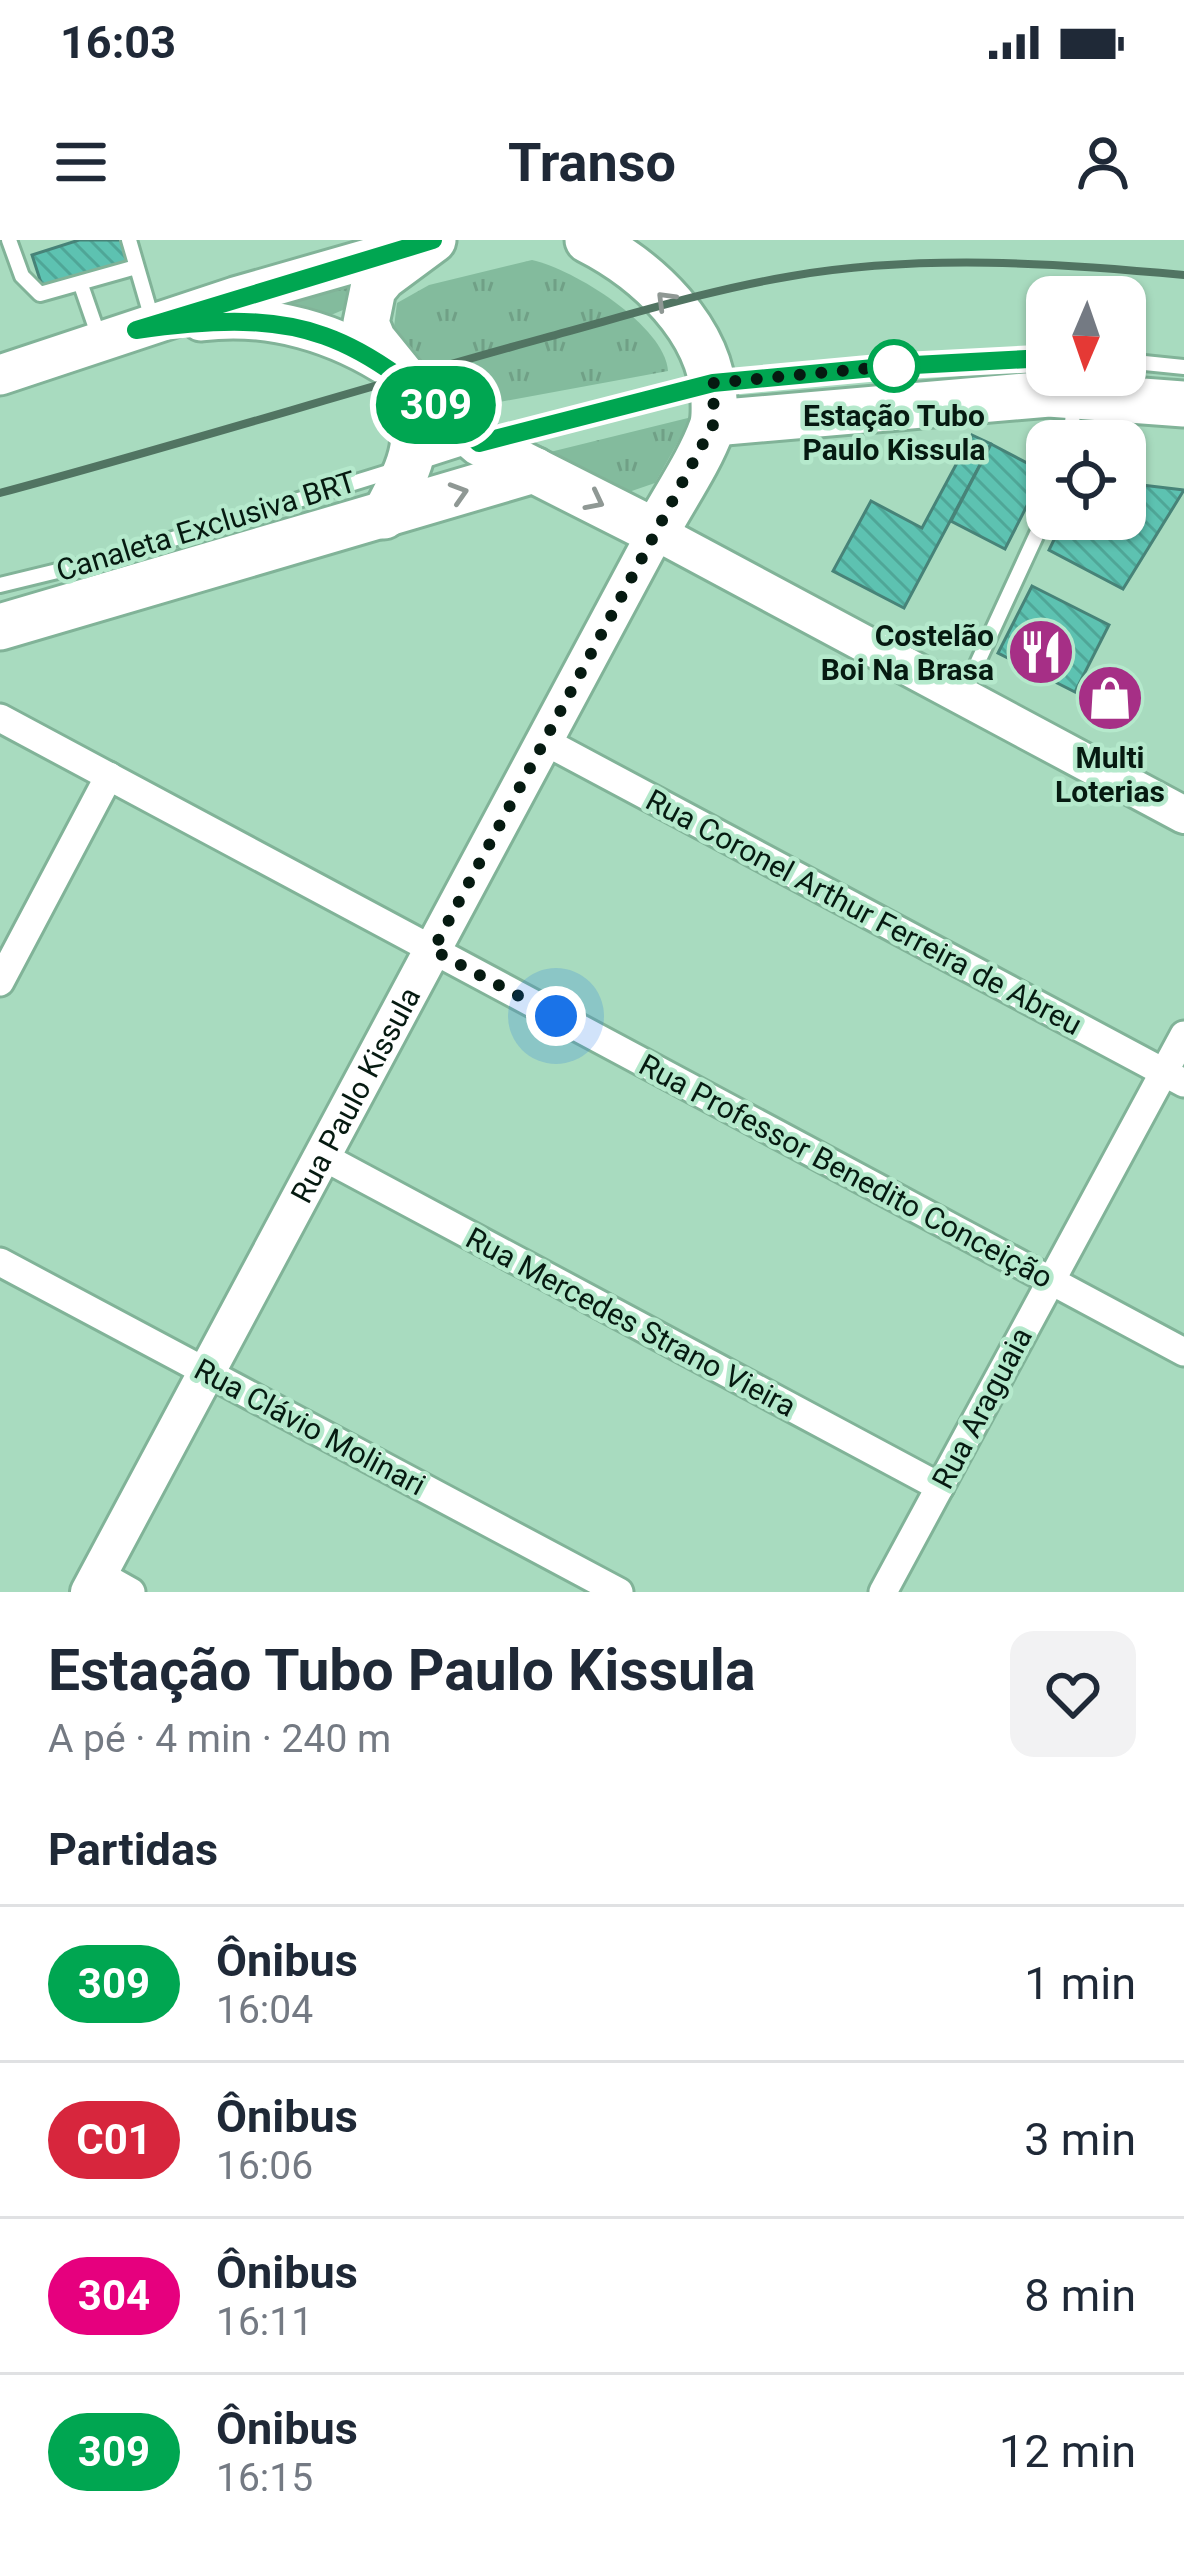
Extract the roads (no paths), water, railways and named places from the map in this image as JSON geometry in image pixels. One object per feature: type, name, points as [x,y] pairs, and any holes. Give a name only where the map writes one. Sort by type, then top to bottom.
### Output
[{"type":"main road","points":[[0,376],[432,240]]},
{"type":"main road","points":[[432,240],[383,277],[367,305],[366,323],[373,340],[403,377],[479,443],[656,532]]},
{"type":"main road","points":[[588,240],[619,259],[671,303],[693,332],[714,403],[1026,395]]},
{"type":"main road","points":[[130,332],[210,320],[292,326],[335,338],[403,377],[416,434],[410,465],[384,516]]},
{"type":"main road","points":[[1097,396],[1184,404]]},
{"type":"main road","name":"Rua Paulo Kissula","points":[[656,532],[714,403]]},
{"type":"main road","points":[[0,627],[534,470]]},
{"type":"street","points":[[656,532],[1184,815]]},
{"type":"street","name":"Rua Paulo Kissula","points":[[94,1583],[656,532]]},
{"type":"street","name":"Rua Professor Benedito Conceição","points":[[0,718],[1184,1352]]},
{"type":"street","name":"Rua Coronel Arthur Ferreira de Abreu","points":[[544,741],[1174,1078]]},
{"type":"street","points":[[0,982],[109,776]]},
{"type":"street","name":"Rua Araguaia","points":[[883,1592],[1051,1281],[1174,1078],[1184,1035]]},
{"type":"street","name":"Rua Mercedes Strano Vieira","points":[[322,1156],[940,1487]]},
{"type":"street","name":"Rua Clávio Molinari","points":[[0,1262],[619,1592]]},
{"type":"street","points":[[94,1583],[131,1592]]},
{"type":"lane","points":[[129,240],[136,267],[130,332]]},
{"type":"lane","points":[[6,241],[22,276],[34,291],[48,295],[136,267]]},
{"type":"lane","points":[[81,285],[130,332]]},
{"type":"lane","name":"Canaleta Exclusiva BRT","points":[[0,585],[115,557],[479,443],[895,366],[1026,359]]},
{"type":"lane","points":[[1146,363],[1184,368]]},
{"type":"lane","points":[[962,697],[1034,540]]},
{"type":"railway","points":[[0,493],[544,338],[761,282],[840,269],[939,263],[1037,264],[1184,275]]},
{"type":"place","name":"Estação Tubo Paulo Kissula","points":[[894,366]]},
{"type":"place","name":"Costelão Boi Na Brasa","points":[[1041,652]]},
{"type":"place","name":"Multi Loterias","points":[[1110,698]]}]
